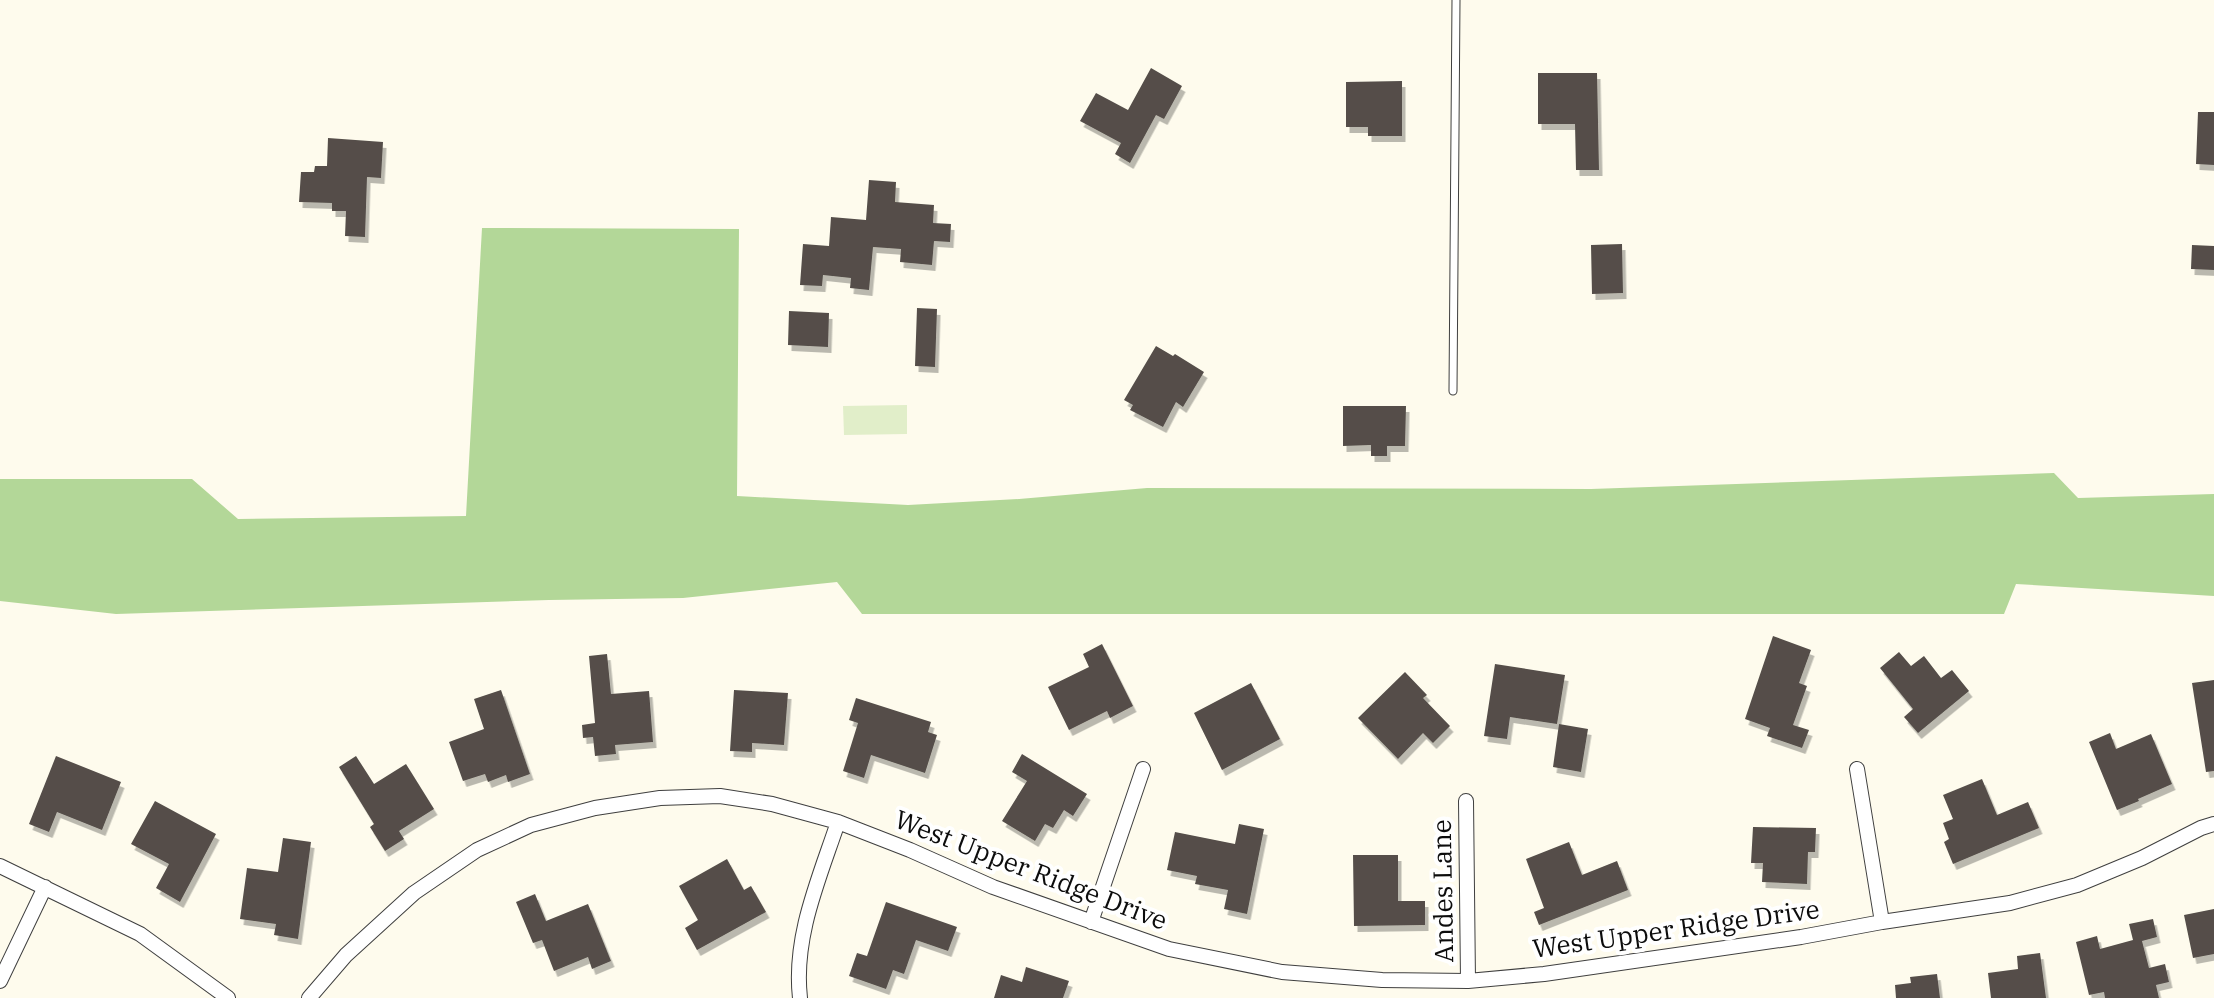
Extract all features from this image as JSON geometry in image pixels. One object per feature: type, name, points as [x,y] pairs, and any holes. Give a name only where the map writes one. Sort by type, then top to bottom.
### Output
[{"type":"street","points":[[1091,922],[1143,769]]},
{"type":"street","points":[[1857,769],[1882,922]]},
{"type":"street","name":"West Upper Ridge Drive","points":[[309,998],[346,955],[414,893],[477,850],[531,825],[595,808],[660,798],[720,796],[772,804],[838,822],[993,887],[1169,949],[1282,972],[1382,980],[1468,981],[1544,974],[1771,942],[2010,903],[2077,885],[2214,824]]},
{"type":"street","name":"Andes Lane","points":[[1466,801],[1468,981]]},
{"type":"street","points":[[800,998],[798,974],[804,927],[838,822]]},
{"type":"street","points":[[0,866],[140,934],[228,998]]},
{"type":"street","points":[[0,981],[45,887]]},
{"type":"lane","points":[[1453,391],[1456,0]]},
{"type":"green space","points":[[482,228],[739,229],[737,496],[908,505],[1147,488],[1591,489],[2054,473],[2078,498],[2214,494],[2214,596],[2016,584],[2004,614],[862,614],[837,582],[683,598],[116,614],[0,601],[0,479],[192,479],[238,519],[466,516]]},
{"type":"green space","points":[[907,405],[907,434],[844,435],[843,406]]},
{"type":"building","points":[[1151,68],[1182,86],[1164,119],[1156,115],[1130,163],[1115,154],[1121,143],[1080,121],[1096,93],[1128,110]]},
{"type":"building","points":[[1538,73],[1597,73],[1599,170],[1576,170],[1575,124],[1538,124]]},
{"type":"building","points":[[1402,81],[1402,136],[1368,136],[1368,127],[1346,127],[1346,82]]},
{"type":"building","points":[[2198,112],[2214,112],[2214,165],[2196,164]]},
{"type":"building","points":[[328,138],[383,142],[381,178],[367,177],[365,237],[345,236],[346,211],[332,211],[332,203],[299,202],[301,172],[314,172],[315,166],[327,166]]},
{"type":"building","points":[[869,180],[896,182],[895,202],[934,205],[933,223],[951,224],[950,242],[934,241],[932,265],[900,262],[901,249],[873,247],[869,290],[850,288],[851,278],[823,275],[822,286],[800,285],[803,244],[829,246],[831,217],[866,220]]},
{"type":"building","points":[[1622,244],[1623,293],[1592,294],[1591,245]]},
{"type":"building","points":[[2192,245],[2214,246],[2214,270],[2191,269]]},
{"type":"building","points":[[917,308],[937,309],[935,367],[915,366]]},
{"type":"building","points":[[789,311],[829,313],[828,347],[788,345]]},
{"type":"building","points":[[1156,346],[1204,372],[1183,407],[1176,402],[1163,427],[1130,410],[1133,405],[1124,400]]},
{"type":"building","points":[[1343,406],[1406,406],[1405,446],[1387,446],[1387,456],[1371,456],[1371,445],[1343,446]]},
{"type":"building","points":[[1773,636],[1811,650],[1799,683],[1807,686],[1793,725],[1809,730],[1802,748],[1767,736],[1770,728],[1745,719]]},
{"type":"building","points":[[1102,644],[1133,706],[1110,718],[1107,711],[1069,730],[1048,687],[1089,667],[1083,654]]},
{"type":"building","points":[[1899,652],[1911,666],[1924,656],[1941,678],[1952,670],[1969,691],[1918,733],[1904,717],[1913,709],[1880,668]]},
{"type":"building","points":[[607,654],[611,694],[649,691],[653,742],[615,745],[616,754],[595,756],[593,737],[583,738],[582,725],[595,723],[589,656]]},
{"type":"building","points":[[1495,664],[1565,675],[1557,724],[1510,717],[1507,739],[1484,736]]},
{"type":"building","points":[[1405,672],[1427,695],[1423,698],[1450,726],[1433,743],[1423,733],[1398,759],[1358,718]]},
{"type":"building","points":[[2214,680],[2214,771],[2206,772],[2192,683]]},
{"type":"building","points":[[1251,683],[1280,739],[1222,770],[1194,713]]},
{"type":"building","points":[[501,690],[530,774],[508,782],[506,775],[488,782],[485,774],[463,781],[449,742],[484,729],[474,699]]},
{"type":"building","points":[[734,690],[788,693],[784,745],[752,743],[752,752],[730,751]]},
{"type":"building","points":[[856,698],[931,722],[928,732],[937,735],[925,773],[871,755],[864,778],[843,771],[858,723],[849,720]]},
{"type":"building","points":[[1559,724],[1588,729],[1581,772],[1553,767]]},
{"type":"building","points":[[2110,733],[2116,749],[2151,734],[2172,784],[2117,810],[2089,742]]},
{"type":"building","points":[[1022,754],[1087,794],[1073,816],[1064,810],[1053,828],[1045,824],[1035,841],[1002,821],[1027,781],[1012,772]]},
{"type":"building","points":[[56,756],[121,782],[102,830],[57,812],[49,832],[29,824]]},
{"type":"building","points":[[356,756],[374,784],[406,764],[434,809],[399,831],[404,839],[385,851],[370,827],[374,824],[339,767]]},
{"type":"building","points":[[1982,779],[1997,815],[2028,802],[2039,828],[1953,864],[1944,842],[1949,839],[1943,823],[1953,819],[1943,795]]},
{"type":"building","points":[[155,801],[216,834],[180,902],[156,888],[169,864],[131,844]]},
{"type":"building","points":[[1239,824],[1264,829],[1247,914],[1224,909],[1228,890],[1195,884],[1197,876],[1167,870],[1175,832],[1235,844]]},
{"type":"building","points":[[1753,827],[1816,828],[1815,852],[1808,852],[1807,884],[1762,882],[1763,863],[1751,863]]},
{"type":"building","points":[[283,838],[311,842],[298,939],[274,935],[276,924],[240,919],[247,868],[278,872]]},
{"type":"building","points":[[1569,842],[1582,875],[1617,861],[1628,890],[1539,925],[1534,912],[1544,908],[1526,859]]},
{"type":"building","points":[[1353,855],[1398,855],[1398,901],[1425,901],[1425,925],[1354,926]]},
{"type":"building","points":[[727,859],[744,890],[751,886],[766,912],[697,950],[685,928],[698,920],[679,886]]},
{"type":"building","points":[[535,894],[546,921],[588,904],[611,961],[592,969],[588,957],[554,971],[542,940],[533,943],[516,902]]},
{"type":"building","points":[[886,902],[957,927],[948,951],[916,940],[904,974],[893,970],[886,989],[849,976],[857,953],[867,956]]},
{"type":"building","points":[[2214,909],[2214,954],[2193,958],[2184,915]]},
{"type":"building","points":[[2153,919],[2157,937],[2142,941],[2149,968],[2165,964],[2169,982],[2156,985],[2159,998],[2105,998],[2104,992],[2089,995],[2076,942],[2097,936],[2100,949],[2133,940],[2129,924]]},
{"type":"building","points":[[2040,953],[2046,998],[1991,998],[1988,973],[2018,969],[2017,956]]},
{"type":"building","points":[[1026,967],[1069,981],[1063,998],[994,998],[1001,975],[1022,982]]},
{"type":"building","points":[[1937,974],[1940,998],[1896,998],[1895,985],[1911,983],[1910,977]]}]
